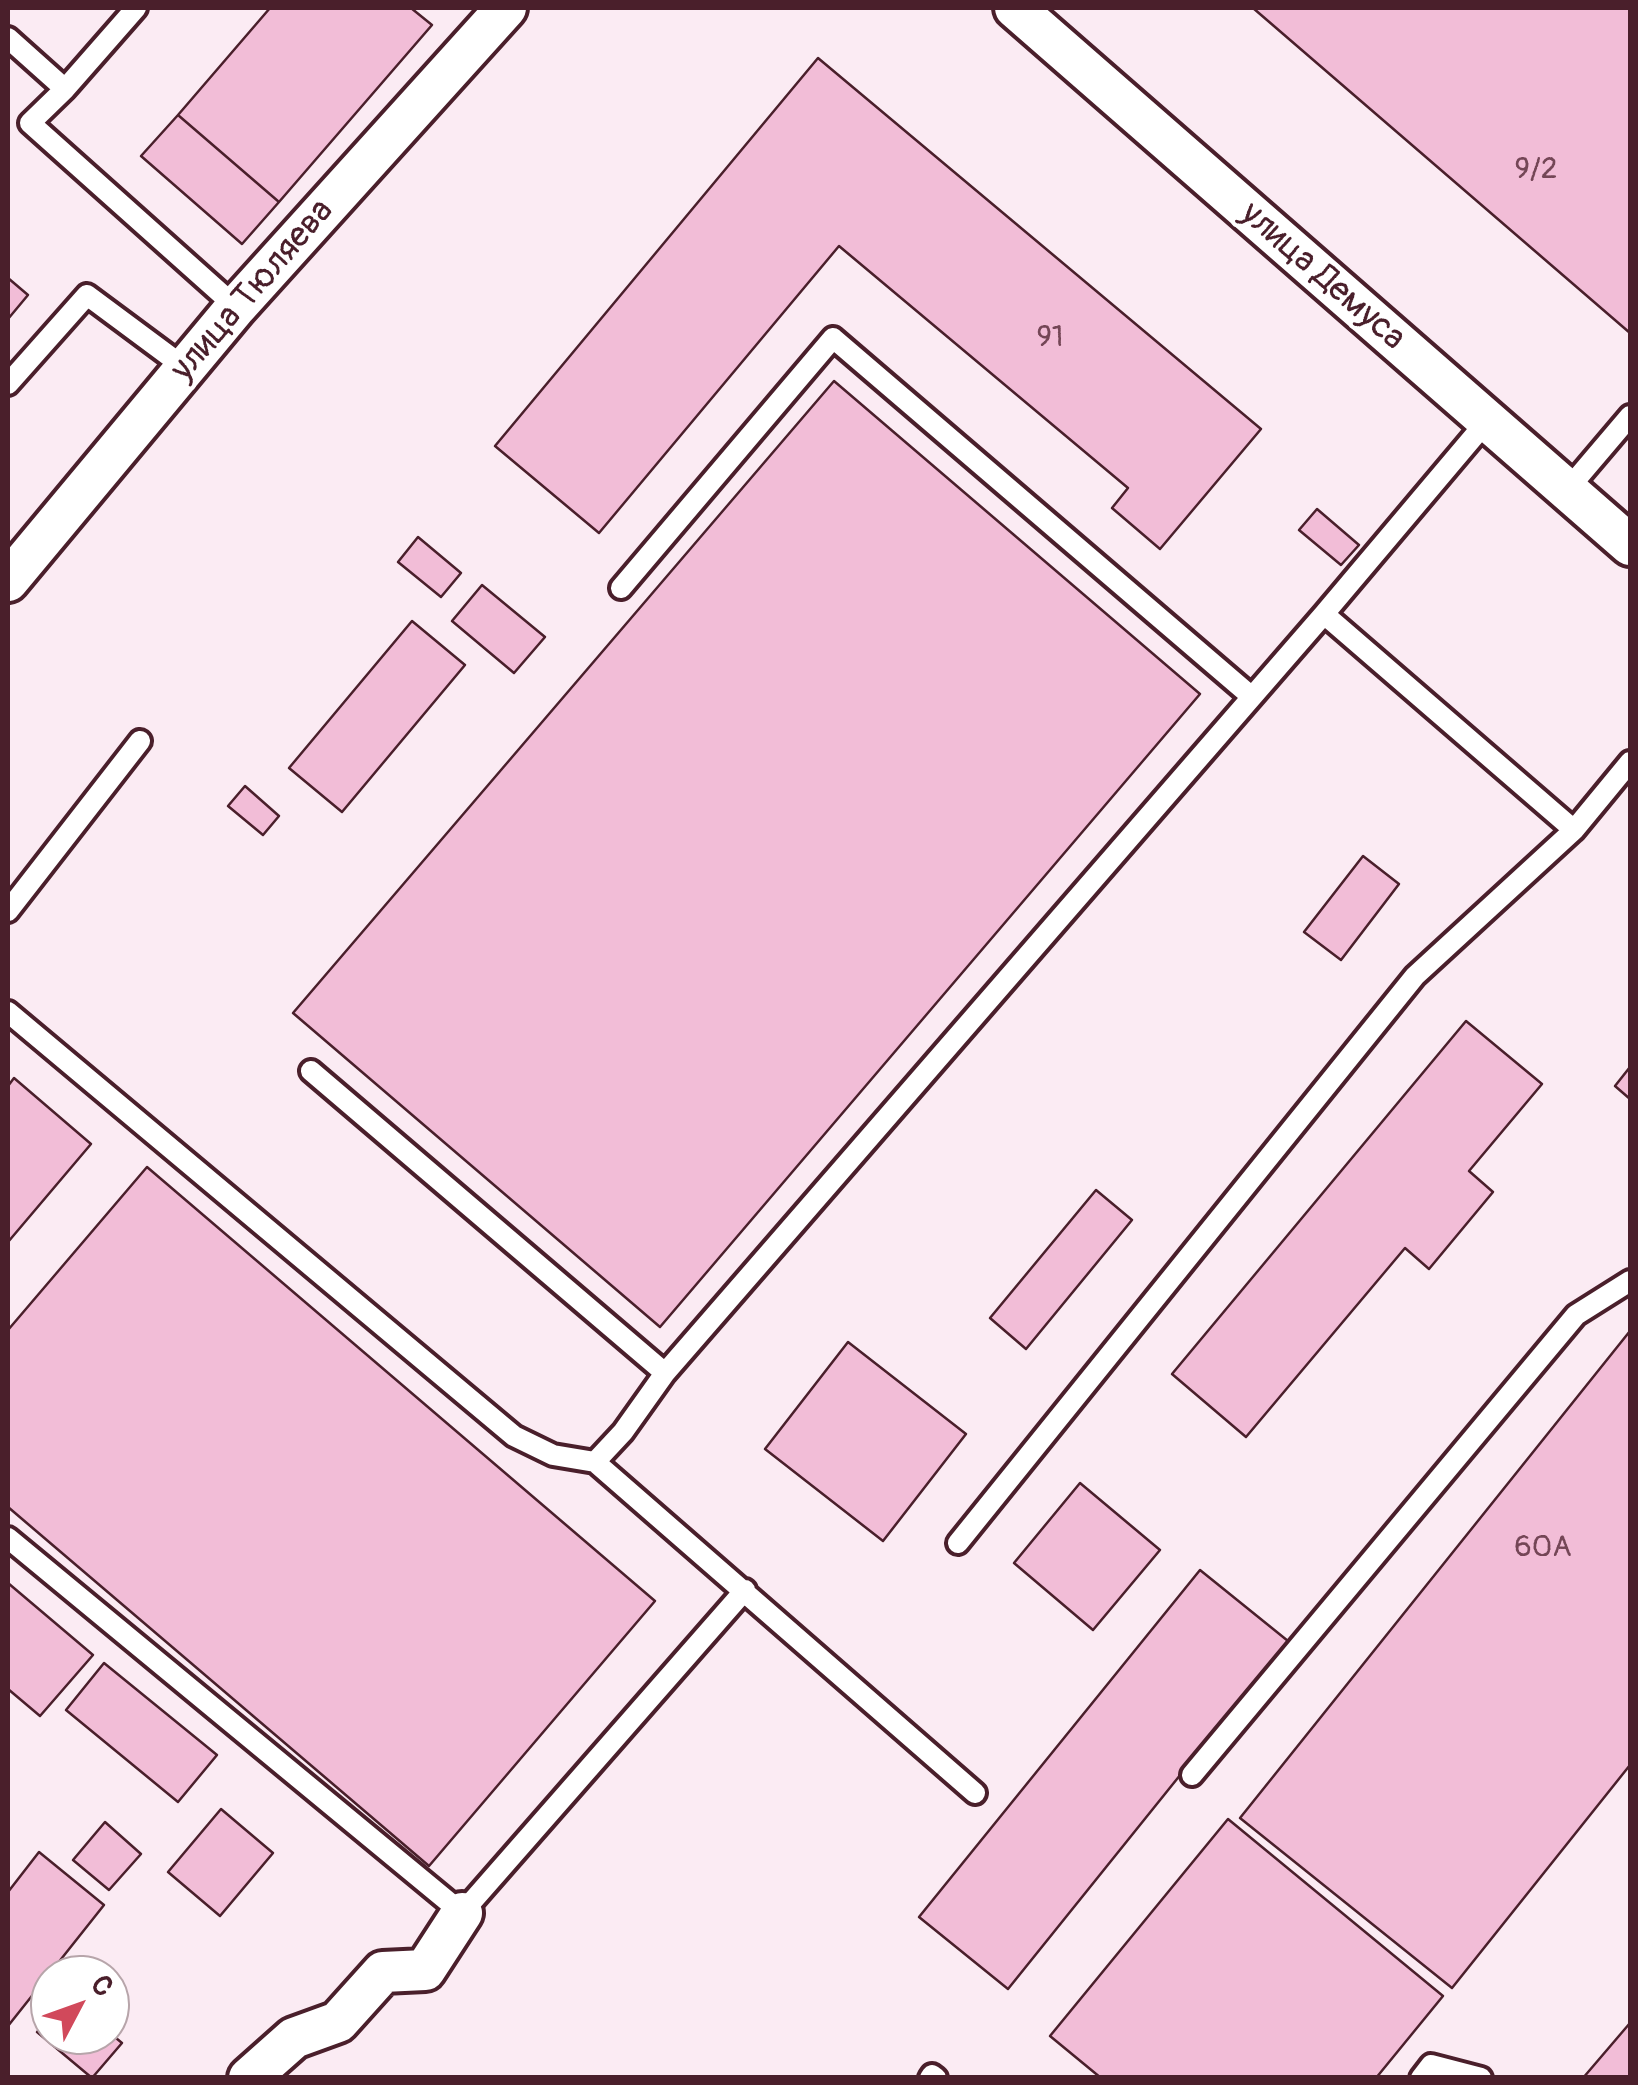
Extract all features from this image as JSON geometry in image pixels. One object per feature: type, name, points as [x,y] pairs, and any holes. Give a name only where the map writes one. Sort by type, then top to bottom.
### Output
[{"type":"street","name":"улица Тюляева","points":[[8,580],[236,307],[506,8]]},
{"type":"street","name":"улица Демуса","points":[[1015,8],[1630,545]]},
{"type":"street","points":[[249,2078],[294,2038],[338,2022],[383,1972],[425,1970],[462,1913]]},
{"type":"lane","points":[[136,8],[66,89],[30,123],[236,307]]},
{"type":"lane","points":[[8,38],[66,89]]},
{"type":"lane","points":[[8,384],[87,295],[184,367]]},
{"type":"lane","points":[[621,588],[833,338],[1252,697]]},
{"type":"lane","points":[[1568,489],[1630,416]]},
{"type":"lane","points":[[595,1462],[665,1373],[1486,422]]},
{"type":"lane","points":[[1324,614],[1574,830]]},
{"type":"lane","points":[[8,912],[140,741]]},
{"type":"lane","points":[[958,1544],[1415,976],[1574,830],[1630,762]]},
{"type":"lane","points":[[8,1012],[514,1436],[553,1455],[595,1462],[975,1793]]},
{"type":"lane","points":[[312,1071],[665,1373]]},
{"type":"lane","points":[[1192,1775],[1576,1315],[1630,1281]]},
{"type":"lane","points":[[8,1538],[462,1913],[745,1590]]},
{"type":"lane","points":[[1421,2078],[1431,2065],[1481,2078]]},
{"type":"shaded area","points":[[8,8],[1630,8],[1630,2077],[8,2078]]},
{"type":"building","points":[[270,8],[411,8],[432,25],[279,202],[178,115]]},
{"type":"building","points":[[1253,8],[1630,8],[1630,333]]},
{"type":"building","points":[[818,58],[1261,429],[1160,549],[1112,508],[1128,488],[839,246],[599,533],[495,446]]},
{"type":"building","points":[[178,115],[279,202],[242,244],[141,156]]},
{"type":"building","points":[[8,278],[28,295],[8,319]]},
{"type":"building","points":[[834,381],[1200,694],[660,1327],[293,1013]]},
{"type":"building","points":[[1317,509],[1359,545],[1341,565],[1299,530]]},
{"type":"building","points":[[418,537],[461,573],[441,597],[398,562]]},
{"type":"building","points":[[482,585],[545,637],[514,673],[452,621]]},
{"type":"building","points":[[412,621],[465,665],[342,812],[289,768]]},
{"type":"building","points":[[245,786],[279,816],[263,835],[228,806]]},
{"type":"building","points":[[1363,856],[1399,884],[1341,960],[1304,932]]},
{"type":"building","points":[[1466,1021],[1542,1084],[1469,1171],[1493,1192],[1429,1269],[1405,1248],[1246,1437],[1172,1374]]},
{"type":"building","points":[[1630,1067],[1630,1099],[1615,1086]]},
{"type":"building","points":[[14,1078],[91,1144],[8,1242],[8,1086]]},
{"type":"building","points":[[147,1167],[655,1601],[429,1866],[8,1507],[8,1330]]},
{"type":"building","points":[[1096,1190],[1132,1220],[1026,1349],[990,1318]]},
{"type":"building","points":[[1630,1331],[1630,1765],[1452,1988],[1240,1818]]},
{"type":"building","points":[[848,1342],[966,1434],[883,1541],[765,1449]]},
{"type":"building","points":[[1080,1483],[1160,1550],[1093,1630],[1014,1563]]},
{"type":"building","points":[[1200,1570],[1288,1641],[1008,1989],[919,1917]]},
{"type":"building","points":[[8,1583],[93,1655],[40,1716],[8,1689]]},
{"type":"building","points":[[104,1663],[217,1755],[178,1802],[66,1710]]},
{"type":"building","points":[[221,1809],[273,1853],[220,1916],[168,1872]]},
{"type":"building","points":[[1228,1819],[1443,1996],[1376,2078],[1101,2078],[1050,2036]]},
{"type":"building","points":[[105,1822],[141,1854],[109,1890],[73,1860]]},
{"type":"building","points":[[39,1852],[104,1905],[64,1955],[30,1955],[30,1998],[8,2026],[8,1892]]},
{"type":"building","points":[[1630,2023],[1630,2078],[1583,2078]]},
{"type":"building","points":[[64,2055],[112,2055],[92,2078]]}]
